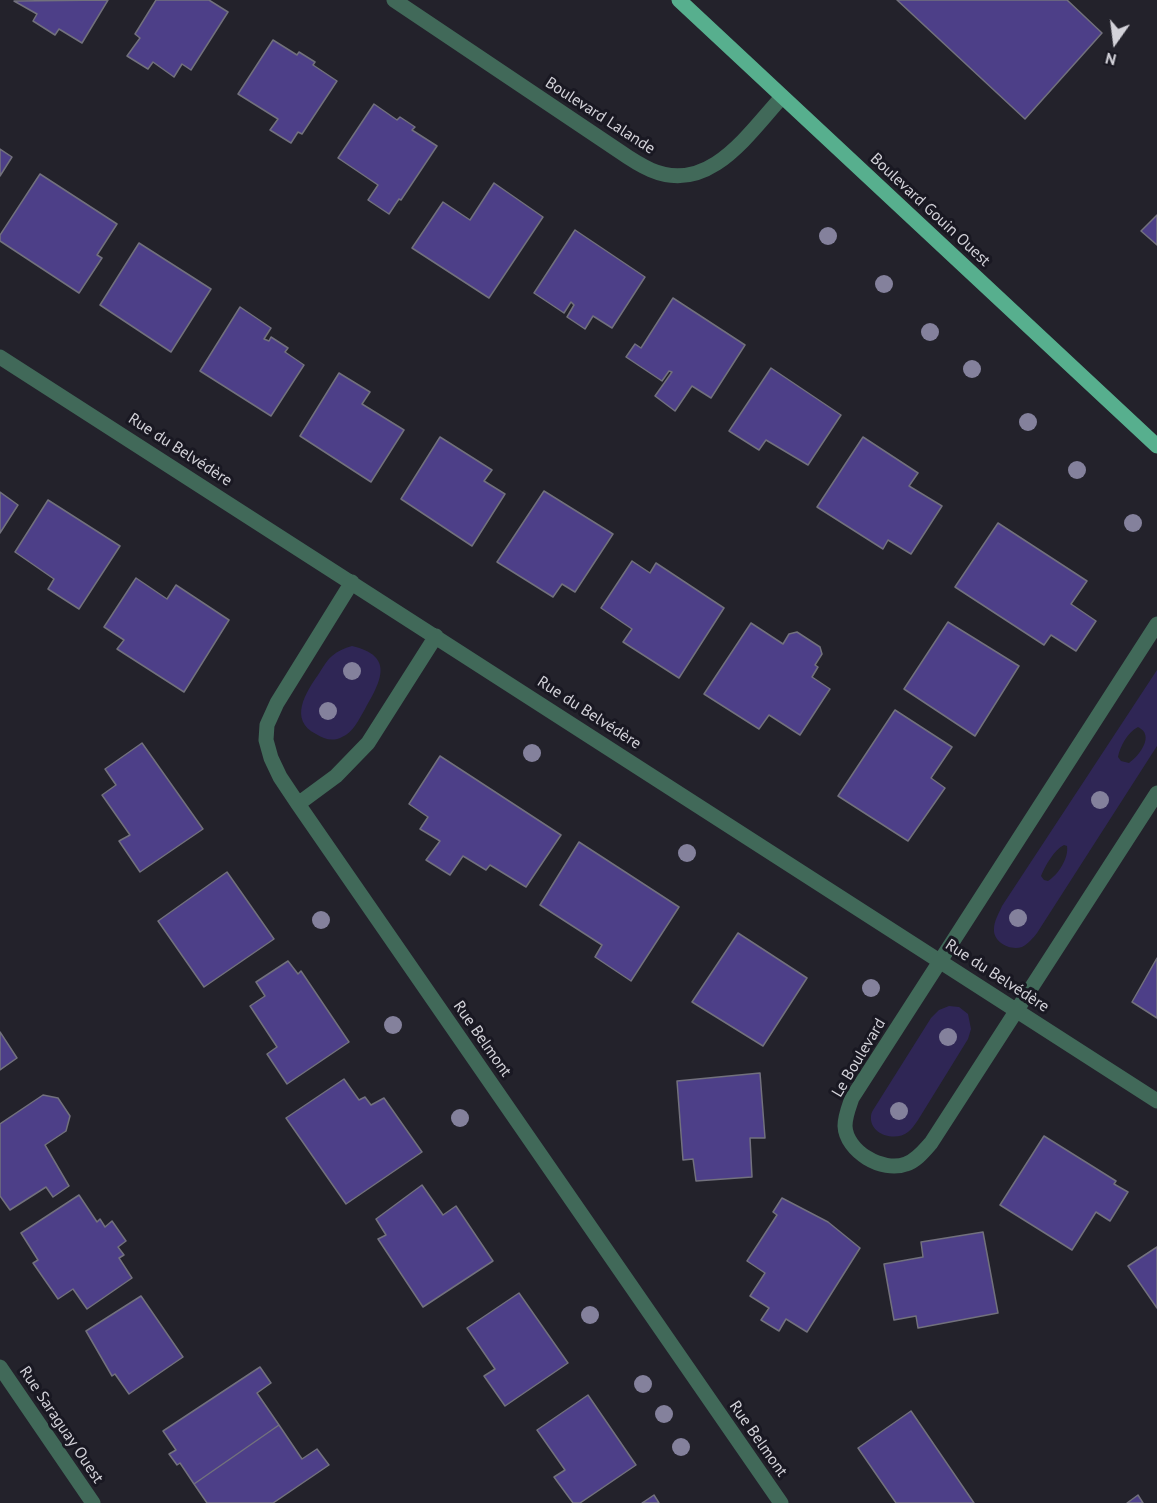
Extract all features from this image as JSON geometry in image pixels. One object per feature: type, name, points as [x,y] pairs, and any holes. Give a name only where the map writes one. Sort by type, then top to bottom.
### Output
[{"type":"main road","name":"Boulevard Gouin Ouest","points":[[679,0],[1157,446]]},
{"type":"street","name":"Boulevard Lalande","points":[[394,0],[628,158],[652,171],[666,175],[682,177],[697,174],[727,157],[782,97]]},
{"type":"street","name":"Rue du Belvédère","points":[[0,357],[1157,1101]]},
{"type":"street","name":"Rue Belmont","points":[[352,582],[277,703],[267,725],[266,740],[271,758],[280,777],[298,804],[781,1503]]},
{"type":"street","name":"Le Boulevard","points":[[1157,624],[852,1098],[846,1114],[845,1128],[850,1142],[860,1152],[875,1162],[888,1166],[905,1164],[918,1156],[931,1143],[1157,793]]},
{"type":"street","points":[[298,804],[336,776],[368,743],[436,636]]},
{"type":"street","name":"Rue Saraguay Ouest","points":[[0,1367],[90,1502]]},
{"type":"shaded area","points":[[352,646],[366,650],[374,656],[381,671],[376,689],[353,729],[339,739],[332,740],[319,736],[308,728],[301,714],[302,706],[309,689],[328,660],[339,651]]},
{"type":"shaded area","points":[[1157,670],[1157,746],[1037,933],[1022,947],[1012,948],[1003,944],[994,934],[994,926],[1002,906]],"holes":[[[1138,727],[1145,735],[1144,745],[1129,763],[1121,761],[1118,757],[1123,744],[1131,732]],[[1064,845],[1067,846],[1067,851],[1062,866],[1052,878],[1048,881],[1044,880],[1041,876],[1047,863]]]},
{"type":"shaded area","points":[[949,1006],[959,1007],[968,1014],[971,1029],[968,1039],[911,1129],[903,1135],[884,1135],[874,1128],[871,1115],[873,1110],[931,1018],[939,1010]]},
{"type":"building","points":[[108,0],[82,43],[59,29],[55,35],[33,21],[37,14],[14,1]]},
{"type":"building","points":[[156,0],[209,0],[228,12],[191,70],[182,64],[174,77],[153,62],[148,69],[127,56],[140,38],[135,34]]},
{"type":"building","points":[[897,0],[1067,0],[1102,33],[1025,119]]},
{"type":"building","points":[[273,40],[297,55],[299,52],[315,62],[313,65],[337,81],[302,134],[298,132],[291,143],[270,130],[278,119],[238,94]]},
{"type":"building","points":[[374,104],[397,120],[400,117],[415,127],[412,130],[437,146],[389,214],[368,200],[378,185],[338,158]]},
{"type":"building","points":[[0,149],[12,157],[0,176]]},
{"type":"building","points":[[40,174],[117,224],[97,255],[102,258],[79,293],[0,241],[0,235]]},
{"type":"building","points":[[494,183],[543,217],[489,298],[412,248],[443,202],[470,220]]},
{"type":"building","points":[[1157,215],[1157,245],[1141,231]]},
{"type":"building","points":[[575,230],[645,277],[612,328],[593,316],[585,329],[567,317],[574,305],[571,302],[564,313],[534,293]]},
{"type":"building","points":[[139,243],[211,289],[171,352],[100,305]]},
{"type":"building","points":[[673,298],[745,345],[711,398],[692,386],[675,411],[655,396],[672,372],[669,371],[662,381],[626,357],[635,344],[641,348]]},
{"type":"building","points":[[240,307],[271,328],[264,339],[269,341],[271,337],[288,348],[285,352],[304,365],[271,416],[200,371]]},
{"type":"building","points":[[771,368],[841,415],[808,465],[766,440],[759,450],[729,431]]},
{"type":"building","points":[[339,373],[370,392],[362,404],[404,430],[371,482],[300,436]]},
{"type":"building","points":[[440,437],[492,470],[484,481],[505,494],[472,546],[401,499]]},
{"type":"building","points":[[863,437],[918,473],[909,486],[942,506],[911,554],[888,540],[883,549],[817,507]]},
{"type":"building","points":[[544,491],[613,534],[575,592],[562,584],[553,597],[497,562]]},
{"type":"building","points":[[0,492],[18,505],[0,533]]},
{"type":"building","points":[[48,500],[120,546],[79,609],[48,589],[54,579],[15,552]]},
{"type":"building","points":[[998,523],[1087,581],[1071,604],[1096,621],[1076,651],[1051,635],[1044,645],[955,587]]},
{"type":"building","points":[[632,561],[650,573],[656,563],[724,608],[679,678],[623,642],[632,629],[601,608]]},
{"type":"building","points":[[136,578],[167,599],[176,585],[229,620],[184,692],[117,649],[124,640],[104,627]]},
{"type":"building","points":[[948,622],[1019,666],[975,736],[904,689]]},
{"type":"building","points":[[751,623],[783,644],[789,634],[797,632],[820,647],[822,654],[815,665],[818,667],[812,677],[830,689],[800,735],[769,715],[759,729],[704,694]]},
{"type":"building","points":[[895,710],[952,747],[931,778],[945,788],[908,841],[838,796]]},
{"type":"building","points":[[142,743],[203,829],[140,872],[119,841],[130,835],[102,795],[116,785],[105,769]]},
{"type":"building","points":[[440,756],[561,835],[526,887],[490,865],[486,870],[463,856],[450,875],[426,860],[440,841],[420,829],[428,817],[409,804]]},
{"type":"building","points":[[579,842],[679,907],[631,981],[595,957],[602,945],[540,905]]},
{"type":"building","points":[[227,872],[274,939],[204,987],[158,921]]},
{"type":"building","points":[[738,933],[807,978],[763,1046],[692,1002]]},
{"type":"building","points":[[1157,958],[1157,1018],[1132,1002]]},
{"type":"building","points":[[288,961],[298,974],[301,971],[349,1042],[287,1084],[267,1054],[277,1047],[250,1006],[265,996],[256,982]]},
{"type":"building","points":[[0,1032],[17,1058],[0,1070]]},
{"type":"building","points":[[760,1073],[765,1138],[750,1138],[752,1177],[696,1181],[693,1159],[683,1160],[677,1081]]},
{"type":"building","points":[[344,1079],[359,1100],[365,1097],[371,1105],[384,1098],[422,1152],[346,1204],[286,1118]]},
{"type":"building","points":[[43,1095],[58,1098],[70,1116],[66,1131],[45,1145],[69,1186],[53,1197],[46,1187],[10,1210],[0,1196],[0,1124]]},
{"type":"building","points":[[1044,1136],[1116,1181],[1114,1184],[1128,1192],[1110,1221],[1096,1212],[1072,1250],[1000,1205]]},
{"type":"building","points":[[422,1185],[443,1215],[456,1206],[493,1261],[423,1307],[378,1239],[386,1235],[376,1219]]},
{"type":"building","points":[[79,1195],[97,1222],[100,1219],[105,1227],[112,1221],[126,1241],[118,1247],[124,1255],[119,1258],[132,1278],[87,1309],[73,1289],[58,1299],[33,1263],[38,1260],[21,1233]]},
{"type":"building","points":[[782,1198],[828,1222],[860,1248],[807,1332],[786,1319],[779,1331],[761,1320],[769,1308],[750,1296],[765,1273],[747,1261],[777,1215],[773,1212]]},
{"type":"building","points":[[983,1232],[998,1313],[918,1328],[916,1316],[894,1320],[884,1264],[923,1257],[921,1242]]},
{"type":"building","points":[[1157,1247],[1157,1308],[1128,1266]]},
{"type":"building","points":[[519,1293],[568,1363],[505,1406],[484,1376],[495,1369],[467,1328]]},
{"type":"building","points":[[141,1296],[183,1357],[129,1394],[115,1374],[112,1376],[86,1331]]},
{"type":"building","points":[[260,1367],[271,1383],[257,1393],[279,1425],[194,1484],[180,1463],[177,1465],[169,1454],[176,1450],[163,1431]]},
{"type":"building","points":[[588,1395],[636,1465],[580,1503],[573,1503],[554,1477],[565,1470],[537,1430]]},
{"type":"building","points":[[911,1411],[974,1503],[896,1503],[858,1448]]},
{"type":"building","points":[[279,1425],[302,1459],[317,1449],[329,1465],[273,1503],[207,1503],[194,1484]]},
{"type":"building","points":[[654,1495],[659,1503],[642,1503]]},
{"type":"building","points":[[1138,1495],[1143,1503],[1127,1503]]}]
